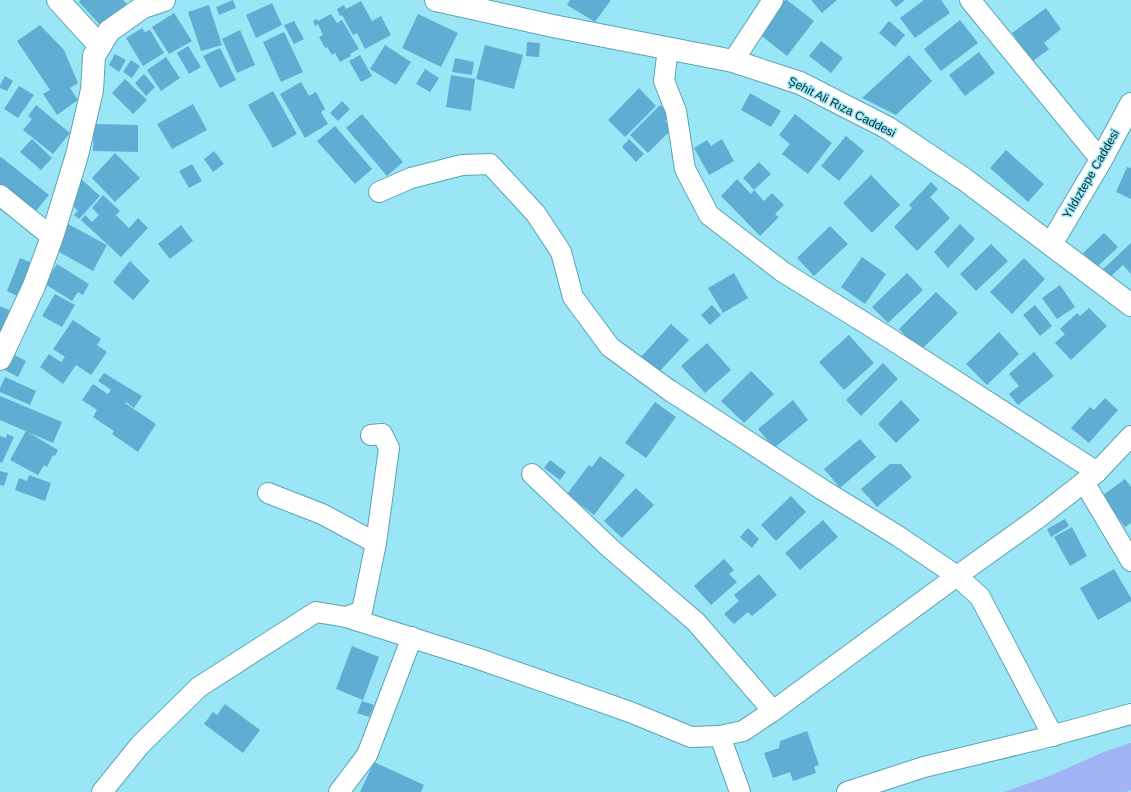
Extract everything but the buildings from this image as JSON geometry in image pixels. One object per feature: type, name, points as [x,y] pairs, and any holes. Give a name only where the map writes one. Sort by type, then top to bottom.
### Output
[{"type":"street","points":[[0,359],[34,286],[52,237],[78,155],[92,90],[97,51],[108,31],[143,7],[164,0]]},
{"type":"street","name":"Şehit Ali Rıza Caddesi","points":[[436,0],[553,26],[733,61],[800,83],[888,128],[964,179],[1051,244],[1128,297]]},
{"type":"street","points":[[733,61],[773,0]]},
{"type":"street","points":[[970,0],[1101,160]]},
{"type":"street","points":[[62,1],[97,51]]},
{"type":"street","points":[[668,48],[664,81],[676,111],[685,169],[709,215],[783,272],[886,336],[1091,477],[1131,560]]},
{"type":"street","name":"Yıldıztepe Caddesi","points":[[1051,244],[1101,160],[1131,104]]},
{"type":"street","points":[[379,192],[418,176],[462,165],[490,164],[536,214],[557,245],[561,252],[573,297],[610,347],[669,390],[823,490],[898,536],[957,576],[980,597],[1053,736]]},
{"type":"street","points":[[0,194],[52,237]]},
{"type":"street","points":[[346,617],[362,611],[376,543],[389,448],[382,434],[371,435]]},
{"type":"street","points":[[102,792],[140,745],[199,687],[316,612],[346,617],[479,659],[622,709],[691,737],[720,736],[743,730],[773,711],[1038,518],[1091,477],[1131,436]]},
{"type":"street","points":[[532,474],[611,549],[696,622],[773,711]]},
{"type":"street","points":[[268,492],[322,514],[376,543]]},
{"type":"street","points":[[339,792],[367,755],[412,637]]},
{"type":"street","points":[[847,792],[924,767],[1053,736],[1131,714]]},
{"type":"street","points":[[720,736],[740,792]]},
{"type":"water","points":[[1131,743],[1131,790],[1126,792],[1004,792],[1052,775],[1106,751]]}]
